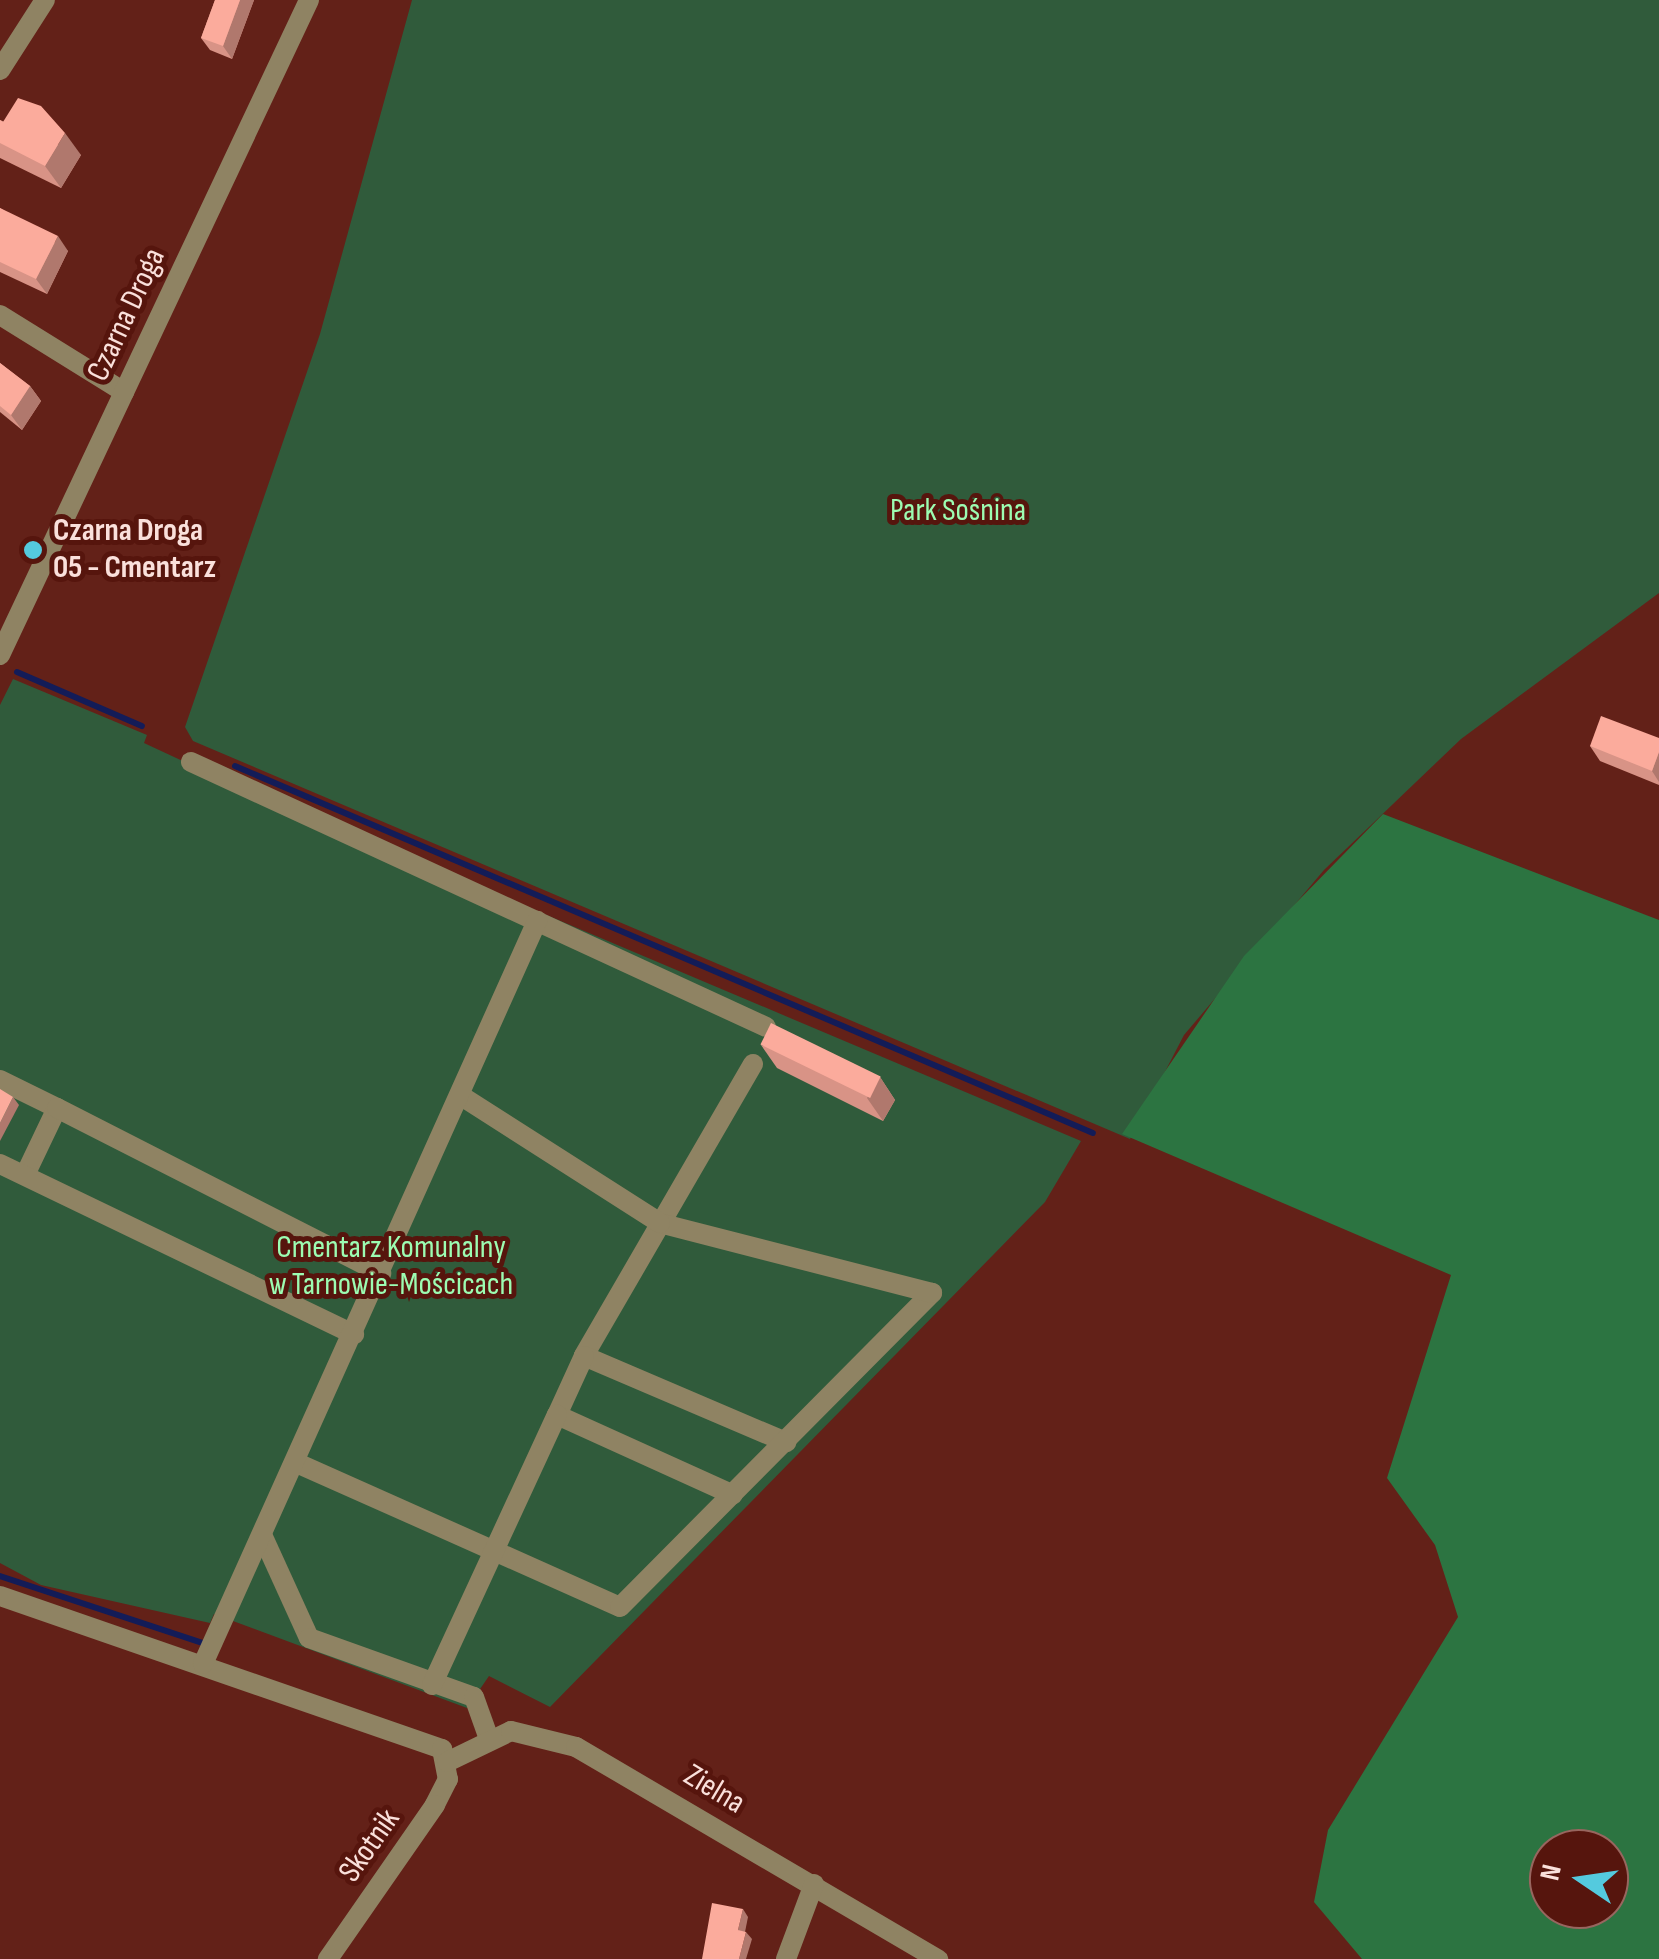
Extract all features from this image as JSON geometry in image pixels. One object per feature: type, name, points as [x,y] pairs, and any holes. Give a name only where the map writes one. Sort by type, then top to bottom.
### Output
[{"type":"street","points":[[0,70],[45,0]]},
{"type":"street","name":"Czarna Droga","points":[[2,645],[309,0]]},
{"type":"street","points":[[0,315],[124,392]]},
{"type":"street","points":[[191,762],[766,1027]]},
{"type":"street","points":[[203,1664],[299,1464],[537,921]]},
{"type":"street","points":[[432,1685],[584,1356],[752,1064]]},
{"type":"street","points":[[0,1080],[381,1273]]},
{"type":"street","points":[[299,1464],[620,1608],[932,1292],[660,1223],[460,1094]]},
{"type":"street","points":[[25,1175],[56,1108]]},
{"type":"street","points":[[0,1164],[354,1334]]},
{"type":"street","points":[[584,1356],[786,1442]]},
{"type":"street","points":[[557,1415],[733,1495]]},
{"type":"street","points":[[0,1596],[442,1749],[447,1762],[488,1736],[474,1697],[309,1638],[264,1537]]},
{"type":"street","name":"Zielna","points":[[488,1736],[512,1732],[576,1748],[938,1959]]},
{"type":"street","name":"Skotnik","points":[[328,1959],[435,1805],[447,1762]]},
{"type":"street","points":[[786,1959],[814,1884]]},
{"type":"green space","name":"Park Sośnina","points":[[412,0],[1659,0],[1659,593],[1461,739],[1324,870],[1184,1035],[1130,1139],[193,741],[185,727],[320,334]]},
{"type":"green space","name":"Cmentarz Komunalny w Tarnowie-Mościcach","points":[[13,679],[147,735],[144,743],[187,763],[1081,1141],[1045,1202],[550,1707],[489,1676],[467,1708],[214,1614],[210,1623],[41,1585],[0,1563],[0,705]]},
{"type":"green space","points":[[1383,814],[1659,920],[1659,1959],[1362,1959],[1314,1902],[1328,1830],[1458,1617],[1435,1545],[1387,1478],[1451,1275],[1122,1134],[1244,956]]},
{"type":"building","points":[[215,0],[240,0],[223,46],[201,38]]},
{"type":"building","points":[[18,98],[41,106],[65,133],[45,166],[0,143],[0,120],[3,122]]},
{"type":"building","points":[[0,208],[58,236],[36,279],[0,262]]},
{"type":"building","points":[[0,363],[30,386],[11,415],[0,406]]},
{"type":"building","points":[[1601,716],[1659,738],[1652,771],[1590,746]]},
{"type":"building","points":[[771,1023],[881,1076],[870,1098],[760,1045]]},
{"type":"building","points":[[0,1089],[13,1097],[0,1123]]},
{"type":"building","points":[[712,1903],[743,1909],[738,1930],[746,1932],[739,1959],[702,1959]]},
{"type":"waterway","points":[[17,672],[142,726]]},
{"type":"waterway","points":[[235,766],[1093,1133]]},
{"type":"waterway","points":[[0,1576],[206,1644]]},
{"type":"place","name":"Czarna Droga 05 - Cmentarz","points":[[33,550]]}]
